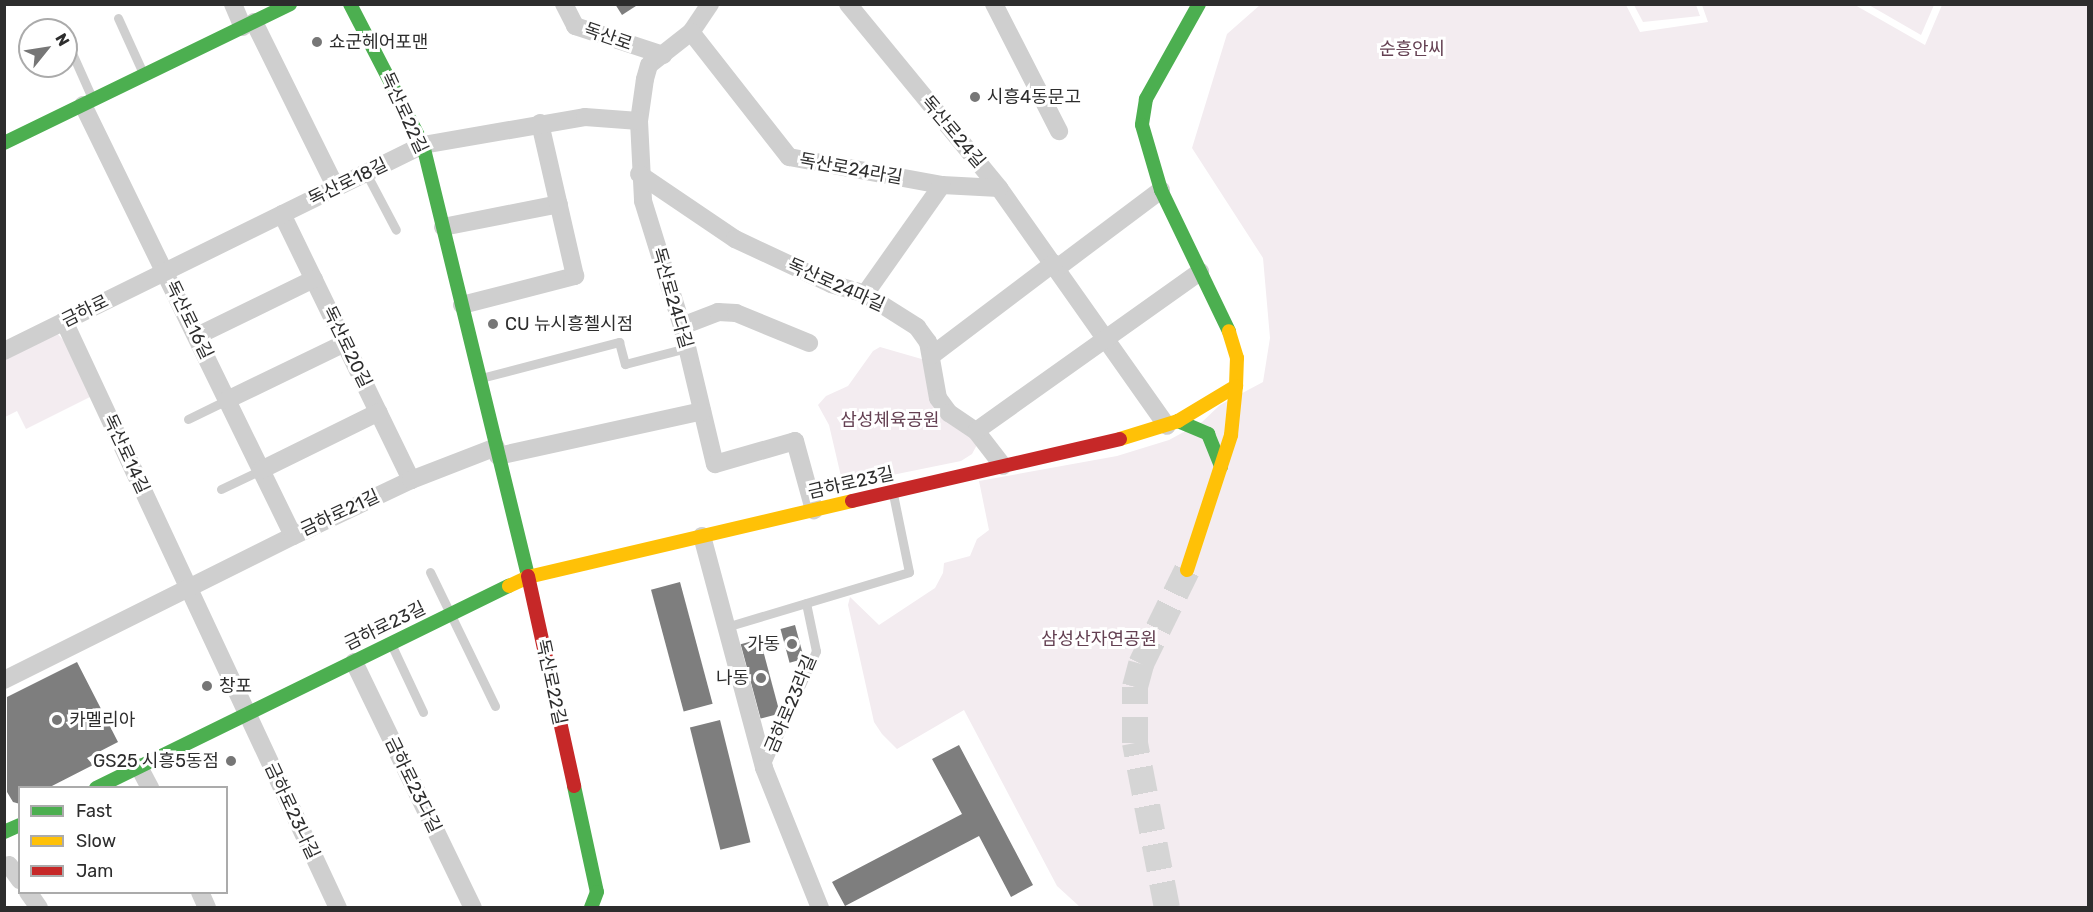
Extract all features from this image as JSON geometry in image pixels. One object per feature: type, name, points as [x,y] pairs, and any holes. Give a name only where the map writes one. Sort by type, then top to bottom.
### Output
[{"type":"street","points":[[233,4],[249,24],[336,188]]},
{"type":"street","points":[[4,143],[290,4]]},
{"type":"street","name":"독산로22길","points":[[350,4],[423,145],[528,577],[597,892],[591,908]]},
{"type":"street","name":"독산로","points":[[564,4],[575,26],[663,55]]},
{"type":"street","name":"독산로24다길","points":[[710,4],[691,32],[649,65],[639,121],[639,174],[643,201],[682,326],[715,464],[795,441],[814,510]]},
{"type":"street","name":"독산로24길","points":[[848,4],[999,188],[1173,423]]},
{"type":"street","points":[[994,4],[1059,131]]},
{"type":"street","points":[[1187,570],[1236,417],[1237,358],[1231,337],[1161,190],[1146,146],[1142,112],[1199,4]]},
{"type":"street","name":"독산로24라길","points":[[691,32],[789,157],[942,185],[999,188]]},
{"type":"street","name":"독산로16길","points":[[88,102],[165,272],[292,536]]},
{"type":"street","name":"독산로18길","points":[[165,272],[423,145],[585,117],[639,121]]},
{"type":"street","points":[[462,305],[575,276],[540,123]]},
{"type":"street","name":"독산로24마길","points":[[639,174],[735,239],[831,284],[865,294],[917,327],[931,356],[938,398],[949,413],[976,431],[1003,466]]},
{"type":"street","points":[[865,294],[942,185]]},
{"type":"street","points":[[931,356],[1161,190]]},
{"type":"street","points":[[443,227],[559,204]]},
{"type":"street","name":"독산로20길","points":[[282,214],[411,480]]},
{"type":"street","name":"금하로","points":[[4,351],[165,272]]},
{"type":"street","points":[[976,431],[1109,339],[1200,272]]},
{"type":"street","points":[[196,336],[314,279]]},
{"type":"street","points":[[682,326],[718,312],[736,313],[809,343]]},
{"type":"street","name":"독산로14길","points":[[64,321],[188,587]]},
{"type":"street","points":[[227,400],[345,343]]},
{"type":"street","name":"금하로23길","points":[[100,786],[528,577],[1003,466],[1173,423],[1236,386]]},
{"type":"street","points":[[497,451],[702,411]]},
{"type":"street","points":[[261,470],[379,412]]},
{"type":"street","points":[[1173,423],[1208,434],[1221,466]]},
{"type":"street","name":"금하로21길","points":[[4,680],[188,587],[411,480],[497,451]]},
{"type":"street","name":"금하로23라길","points":[[702,536],[764,768],[820,908]]},
{"type":"street","points":[[188,587],[247,714]]},
{"type":"street","name":"금하로23다길","points":[[354,662],[473,908]]},
{"type":"street","name":"금하로23나길","points":[[247,714],[338,908]]},
{"type":"street","points":[[139,767],[149,786]]},
{"type":"street","points":[[4,832],[18,826]]},
{"type":"street","points":[[29,894],[39,908]]},
{"type":"street","points":[[201,894],[207,908]]},
{"type":"lane","points":[[118,18],[144,75]]},
{"type":"lane","points":[[78,73],[88,102]]},
{"type":"lane","points":[[366,173],[396,230]]},
{"type":"lane","points":[[479,378],[619,342],[625,364],[687,348]]},
{"type":"lane","points":[[188,418],[227,400]]},
{"type":"lane","points":[[221,489],[261,470]]},
{"type":"lane","points":[[726,627],[909,573],[893,492]]},
{"type":"lane","points":[[430,572],[495,706]]},
{"type":"lane","name":"금하로23라길","points":[[764,768],[816,651],[806,603]]},
{"type":"lane","points":[[391,644],[423,712]]},
{"type":"green space","points":[[1934,4],[1921,35],[1869,5]]},
{"type":"green space","points":[[1260,5],[1626,5],[1640,32],[1708,22],[1702,5],[1855,5],[1925,45],[1942,5],[2088,5],[2088,907],[1080,907],[1057,886],[964,710],[897,749],[882,734],[874,722],[848,605],[850,597],[879,625],[935,588],[943,573],[944,563],[970,556],[977,539],[989,530],[979,481],[1117,456],[1169,440],[1202,422],[1220,405],[1263,382],[1270,338],[1263,258],[1192,148],[1227,34]]},
{"type":"green space","points":[[1634,5],[1696,5],[1700,16],[1643,22]]},
{"type":"green space","points":[[56,332],[64,341],[92,396],[26,429],[17,411],[5,417],[5,355]]},
{"type":"green space","name":"삼성체육공원","points":[[880,347],[932,362],[935,385],[978,443],[972,454],[961,461],[843,485],[829,425],[818,405],[826,396],[848,386],[873,351]]},
{"type":"building","points":[[615,4],[639,4],[622,15]]},
{"type":"building","points":[[680,582],[713,704],[684,711],[651,590]]},
{"type":"building","name":"가동","points":[[795,625],[804,659],[790,663],[781,629]]},
{"type":"building","name":"나동","points":[[760,639],[780,713],[761,719],[741,644]]},
{"type":"building","name":"카멜리아","points":[[77,662],[118,742],[87,758],[93,765],[52,786],[18,786],[18,803],[13,802],[7,792],[7,697]]},
{"type":"building","points":[[720,720],[750,842],[720,850],[690,727]]},
{"type":"building","points":[[959,745],[1033,885],[1011,897],[979,836],[845,906],[832,882],[962,814],[932,759]]},
{"type":"tunnel","points":[[1167,908],[1135,743],[1135,687],[1141,664],[1187,570]]},
{"type":"traffic: fast","points":[[4,143],[290,4]]},
{"type":"traffic: fast","points":[[350,4],[423,145],[528,576]]},
{"type":"traffic: fast","points":[[1199,4],[1146,99],[1142,125],[1161,190],[1229,331]]},
{"type":"traffic: fast","points":[[1178,421],[1208,434],[1221,466]]},
{"type":"traffic: fast","points":[[100,786],[509,586]]},
{"type":"traffic: fast","points":[[574,786],[597,892],[591,908]]},
{"type":"traffic: fast","points":[[4,832],[18,826]]},
{"type":"traffic: slow","points":[[1120,439],[1178,421],[1236,386],[1237,358],[1229,331]]},
{"type":"traffic: slow","points":[[1187,570],[1231,435],[1236,386]]},
{"type":"traffic: slow","points":[[509,586],[528,577],[852,501]]},
{"type":"traffic: jam","points":[[852,501],[1120,439]]},
{"type":"traffic: jam","points":[[528,576],[574,786]]},
{"type":"place","name":"쇼군헤어포맨","points":[[317,42]]},
{"type":"place","name":"시흥4동문고","points":[[975,97]]},
{"type":"place","name":"CU 뉴시흥첼시점","points":[[493,324]]},
{"type":"place","name":"가동","points":[[792,644]]},
{"type":"place","name":"나동","points":[[761,678]]},
{"type":"place","name":"창포","points":[[207,686]]},
{"type":"place","name":"카멜리아","points":[[57,720]]},
{"type":"place","name":"GS25 시흥5동점","points":[[231,761]]},
{"type":"park label","name":"순흥안씨","points":[[1412,49]]},
{"type":"park label","name":"삼성산자연공원","points":[[1099,639]]}]
